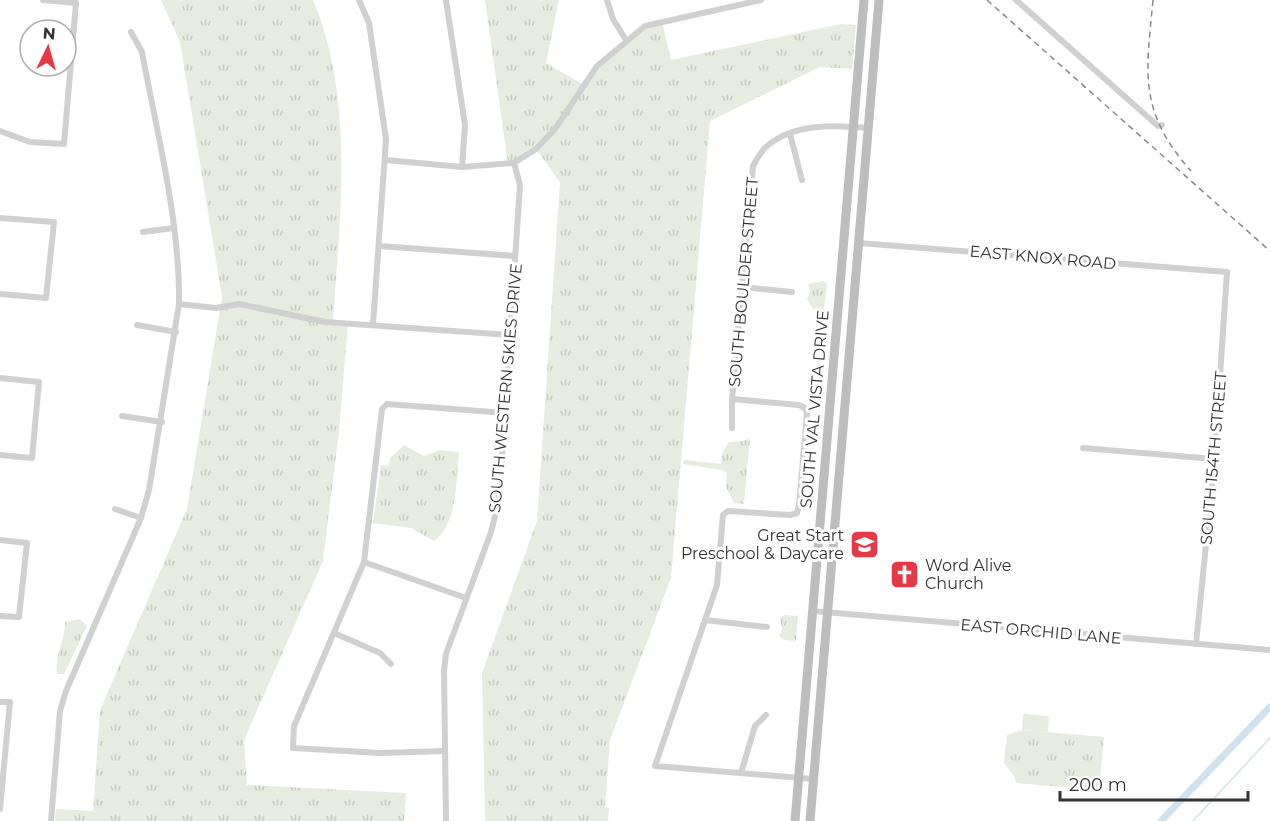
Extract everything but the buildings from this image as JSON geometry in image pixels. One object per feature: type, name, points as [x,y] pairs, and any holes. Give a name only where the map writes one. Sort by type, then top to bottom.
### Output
[{"type":"main road","name":"SOUTH VAL VISTA DRIVE","points":[[795,821],[864,0]]},
{"type":"main road","name":"SOUTH VAL VISTA DRIVE","points":[[810,821],[879,0]]},
{"type":"street","points":[[0,131],[30,142],[64,144],[76,3],[43,0]]},
{"type":"street","points":[[359,0],[369,23],[386,139],[373,325]]},
{"type":"street","points":[[446,0],[465,124],[462,167]]},
{"type":"street","points":[[607,0],[613,19],[626,40]]},
{"type":"street","points":[[386,160],[462,167],[514,163],[536,149],[555,129],[597,66],[645,26],[761,0]]},
{"type":"street","points":[[1016,0],[1158,126],[1162,125]]},
{"type":"street","points":[[51,821],[60,711],[66,691],[141,518],[149,490],[162,422],[179,304],[179,277],[173,228],[142,52],[131,33]]},
{"type":"street","points":[[802,180],[790,134],[825,126],[868,128]]},
{"type":"street","name":"SOUTH BOULDER STREET","points":[[732,428],[732,399],[753,166],[766,146],[790,134]]},
{"type":"street","name":"SOUTH WESTERN SKIES DRIVE","points":[[446,821],[444,671],[446,654],[491,532],[499,500],[520,185],[514,163]]},
{"type":"street","points":[[0,218],[54,222],[46,298],[0,294]]},
{"type":"street","points":[[144,232],[173,228]]},
{"type":"street","name":"EAST KNOX ROAD","points":[[859,243],[1227,272]]},
{"type":"street","points":[[379,246],[515,256]]},
{"type":"street","name":"SOUTH 154TH STREET","points":[[1196,644],[1214,459],[1227,272]]},
{"type":"street","points":[[742,287],[792,292]]},
{"type":"street","points":[[179,304],[216,308],[238,304],[325,322],[510,335]]},
{"type":"street","points":[[137,325],[176,332]]},
{"type":"street","points":[[0,378],[39,382],[32,458],[0,455]]},
{"type":"street","points":[[732,399],[799,405],[805,408],[807,414],[797,513],[790,515],[728,511],[723,515],[717,585],[655,766],[814,779]]},
{"type":"street","points":[[445,751],[380,753],[293,748],[294,726],[364,562],[382,409],[387,404],[505,413]]},
{"type":"street","points":[[122,416],[162,422]]},
{"type":"street","points":[[1083,448],[1214,459]]},
{"type":"street","points":[[115,509],[141,518]]},
{"type":"street","points":[[0,540],[27,543],[19,617],[0,616]]},
{"type":"street","points":[[364,562],[466,598]]},
{"type":"street","name":"EAST ORCHID LANE","points":[[812,611],[1270,650]]},
{"type":"street","points":[[705,620],[767,627]]},
{"type":"street","points":[[334,633],[380,653],[391,664]]},
{"type":"street","points":[[0,702],[10,702],[0,810]]},
{"type":"street","points":[[741,773],[755,726],[766,716]]},
{"type":"green space","points":[[161,0],[313,0],[326,38],[335,77],[340,117],[341,199],[333,321],[348,322],[339,431],[323,561],[244,740],[247,785],[406,793],[404,821],[55,821],[56,809],[93,811],[100,710],[187,509],[222,297],[180,42]]},
{"type":"green space","points":[[485,0],[559,0],[546,63],[584,85],[599,65],[618,46],[639,31],[662,22],[671,60],[841,24],[856,25],[852,69],[820,67],[710,121],[671,578],[610,740],[605,807],[609,808],[608,821],[485,821],[482,673],[537,521],[560,182],[536,149],[508,164]]},
{"type":"green space","points":[[823,281],[827,284],[824,310],[813,309],[807,299],[810,292],[808,284]]},
{"type":"green space","points":[[750,438],[744,504],[734,503],[726,487],[727,473],[722,470],[683,464],[684,460],[721,464],[722,453],[729,442],[744,441]]},
{"type":"green space","points":[[404,445],[424,456],[439,450],[459,452],[452,512],[442,533],[434,541],[411,528],[373,523],[381,465],[389,466],[390,458]]},
{"type":"green space","points":[[784,615],[798,616],[796,641],[784,640],[779,636],[782,629],[780,618]]},
{"type":"green space","points":[[80,619],[87,626],[64,674],[57,674],[57,659],[65,622]]},
{"type":"green space","points":[[1023,714],[1049,716],[1048,732],[1022,730]]},
{"type":"green space","points":[[1022,730],[1104,737],[1099,790],[1016,783],[1014,776],[1004,763],[1007,735]]},
{"type":"waterway","points":[[1161,821],[1270,707]]},
{"type":"waterway","points":[[1193,821],[1270,738]]},
{"type":"railway","points":[[987,0],[1270,251]]},
{"type":"railway","points":[[1153,0],[1148,71],[1154,110],[1174,149],[1191,171]]},
{"type":"place","name":"Great Start Preschool & Daycare","points":[[865,544]]},
{"type":"place","name":"Word Alive Church","points":[[904,574]]}]
